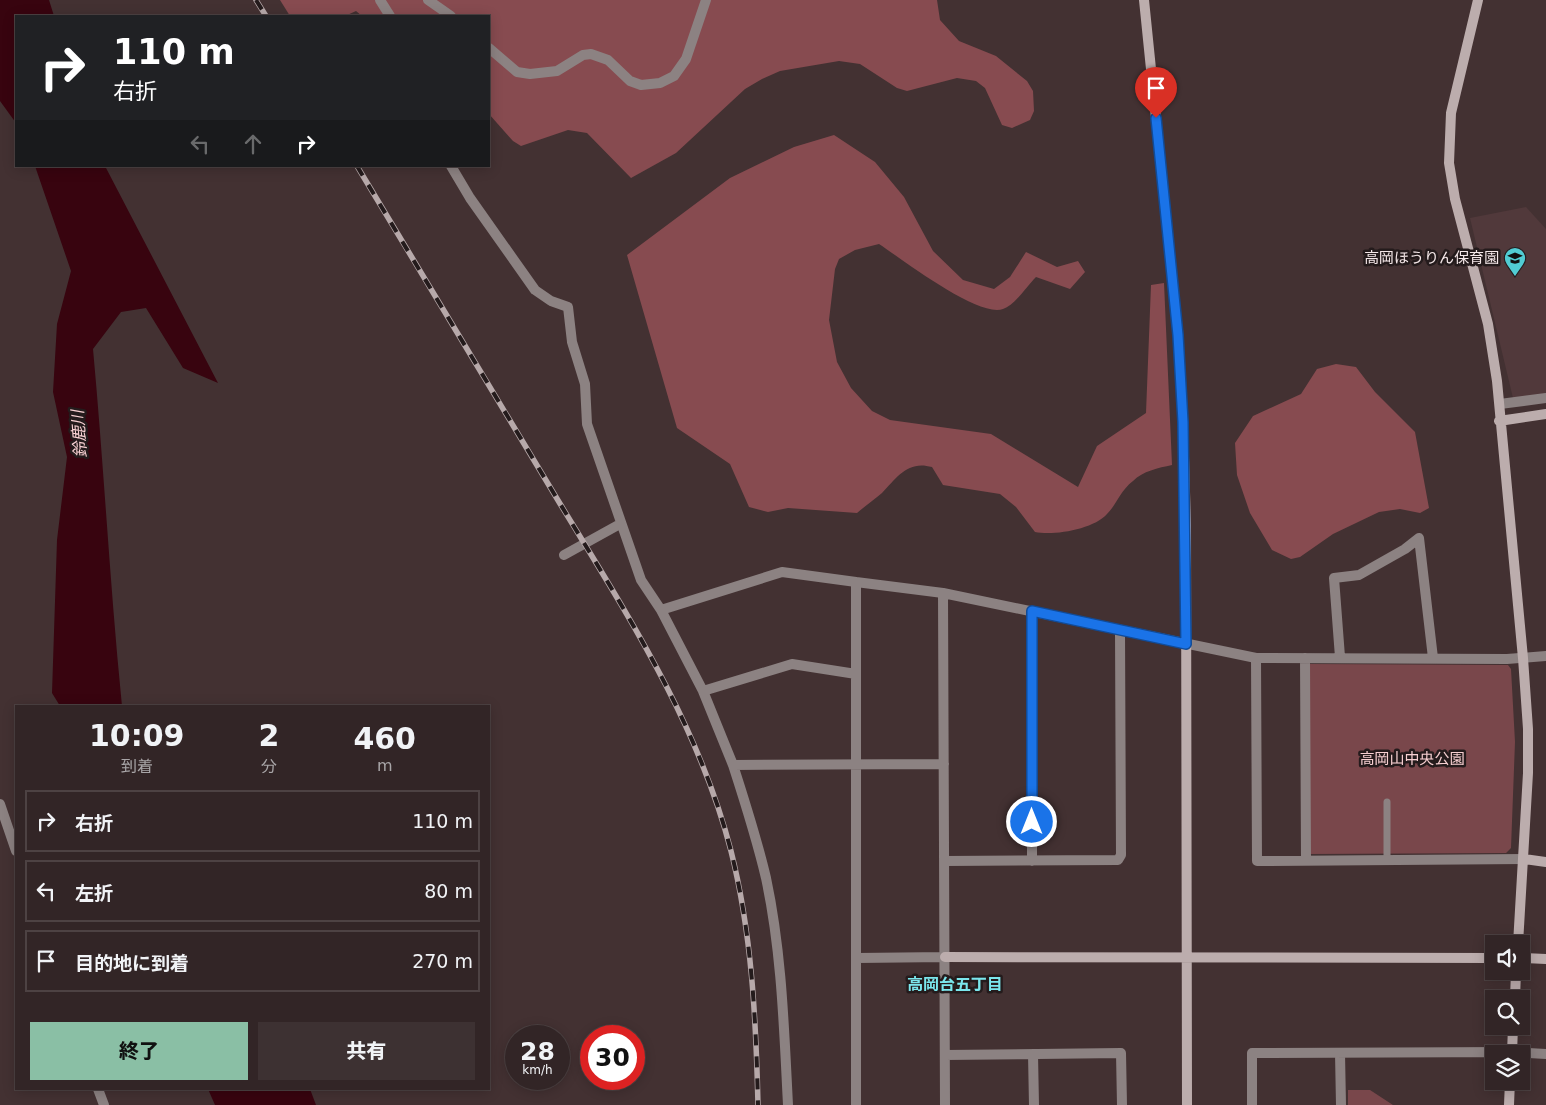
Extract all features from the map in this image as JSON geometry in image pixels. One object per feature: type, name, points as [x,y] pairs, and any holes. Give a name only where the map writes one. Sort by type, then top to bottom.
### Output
[{"type":"street","points":[[380,0],[389,15]]},
{"type":"street","points":[[428,0],[449,15]]},
{"type":"street","points":[[490,49],[517,72],[530,74],[556,71],[583,55],[591,54],[608,60],[630,81],[641,84],[660,83],[674,76],[686,60],[706,0]]},
{"type":"street","points":[[1144,0],[1178,345],[1186,516],[1187,1105]]},
{"type":"street","points":[[1478,0],[1451,114],[1449,163],[1455,199],[1488,324],[1500,404],[1499,421],[1524,658],[1528,729],[1524,860],[1519,935]]},
{"type":"street","points":[[452,167],[470,198],[536,290],[551,301],[568,306],[572,342],[585,384],[587,424],[620,524],[626,534],[641,580],[660,610],[703,691],[733,765],[764,871],[773,924],[784,1016],[788,1105]]},
{"type":"street","points":[[1500,404],[1546,398]]},
{"type":"street","points":[[1499,421],[1546,414]]},
{"type":"street","points":[[564,555],[620,524]]},
{"type":"street","points":[[1340,657],[1334,578],[1359,575],[1405,549],[1419,538],[1433,658]]},
{"type":"street","points":[[660,610],[782,572],[943,593],[1256,658],[1524,658],[1546,656]]},
{"type":"street","points":[[856,582],[856,1105]]},
{"type":"street","points":[[943,593],[946,957],[945,1105]]},
{"type":"street","points":[[1032,611],[1032,860]]},
{"type":"street","points":[[945,861],[1118,860],[1121,854],[1120,631]]},
{"type":"street","points":[[1256,658],[1257,861],[1524,860],[1546,862]]},
{"type":"street","points":[[1305,658],[1306,860]]},
{"type":"street","points":[[703,691],[792,664],[856,674]]},
{"type":"street","points":[[733,765],[944,764]]},
{"type":"street","points":[[0,804],[15,848]]},
{"type":"street","points":[[857,958],[1485,958]]},
{"type":"street","points":[[1530,958],[1546,959]]},
{"type":"street","points":[[945,1055],[1122,1053],[1122,1105]]},
{"type":"street","points":[[1252,1105],[1252,1053],[1485,1053]]},
{"type":"street","points":[[1340,1053],[1341,1105]]},
{"type":"street","points":[[1033,1054],[1034,1105]]},
{"type":"street","points":[[1530,1054],[1546,1054]]},
{"type":"street","points":[[98,1090],[104,1105]]},
{"type":"street","points":[[1509,1105],[1510,1090]]},
{"type":"lane","points":[[1387,802],[1387,860]]},
{"type":"shaded area","points":[[280,0],[937,0],[940,20],[959,41],[996,56],[1027,81],[1033,91],[1034,111],[1030,120],[1012,128],[1002,125],[985,88],[976,81],[957,78],[907,91],[897,88],[860,64],[839,61],[780,71],[762,79],[745,89],[676,153],[631,178],[587,133],[568,130],[521,146],[513,141],[490,115],[490,15],[361,15],[356,11],[347,15],[289,15]]},
{"type":"shaded area","points":[[834,135],[875,162],[904,197],[933,251],[963,280],[994,289],[1010,277],[1026,252],[1057,267],[1078,261],[1085,272],[1070,289],[1036,277],[1007,307],[991,309],[976,305],[940,286],[879,244],[855,250],[839,259],[835,269],[829,320],[837,362],[851,388],[872,411],[890,420],[991,434],[1078,487],[1097,446],[1146,413],[1151,285],[1164,283],[1172,465],[1151,470],[1141,475],[1125,489],[1107,514],[1093,524],[1063,532],[1035,532],[1016,507],[1000,494],[943,485],[932,467],[924,465],[904,471],[882,493],[857,513],[788,508],[768,512],[749,507],[730,464],[677,428],[627,255],[730,178],[794,147]]},
{"type":"shaded area","name":"高岡ほうりん保育園","points":[[1526,207],[1546,229],[1546,394],[1513,398],[1470,218]]},
{"type":"shaded area","points":[[1336,364],[1356,367],[1375,392],[1415,432],[1429,508],[1420,513],[1400,509],[1379,512],[1333,534],[1300,557],[1291,559],[1272,550],[1250,513],[1237,475],[1235,443],[1253,416],[1301,394],[1317,369]]},
{"type":"green space","name":"高岡山中央公園","points":[[1309,664],[1508,665],[1511,669],[1515,742],[1511,848],[1506,853],[1310,854]]},
{"type":"green space","points":[[1348,1090],[1370,1090],[1393,1105],[1348,1105]]},
{"type":"water","points":[[0,0],[49,0],[54,15],[15,15],[15,122],[0,101]]},
{"type":"water","name":"鈴鹿川","points":[[35,167],[106,167],[218,383],[183,368],[146,308],[121,312],[93,349],[122,705],[59,705],[52,693],[57,540],[67,457],[53,392],[57,324],[71,271]]},
{"type":"water","points":[[208,1090],[310,1090],[316,1105],[215,1105]]},
{"type":"railway","points":[[256,0],[265,15]]},
{"type":"railway","points":[[358,167],[635,628],[658,670],[700,758],[717,804],[731,851],[744,914],[752,977],[758,1105]]},
{"type":"place","name":"高岡ほうりん保育園","points":[[1515,277]]},
{"type":"district","name":"高岡台五丁目","points":[[955,984]]},
{"type":"route","points":[[1032,822],[1032,611],[1186,644],[1186,526],[1183,422],[1178,335],[1156,118]]}]
